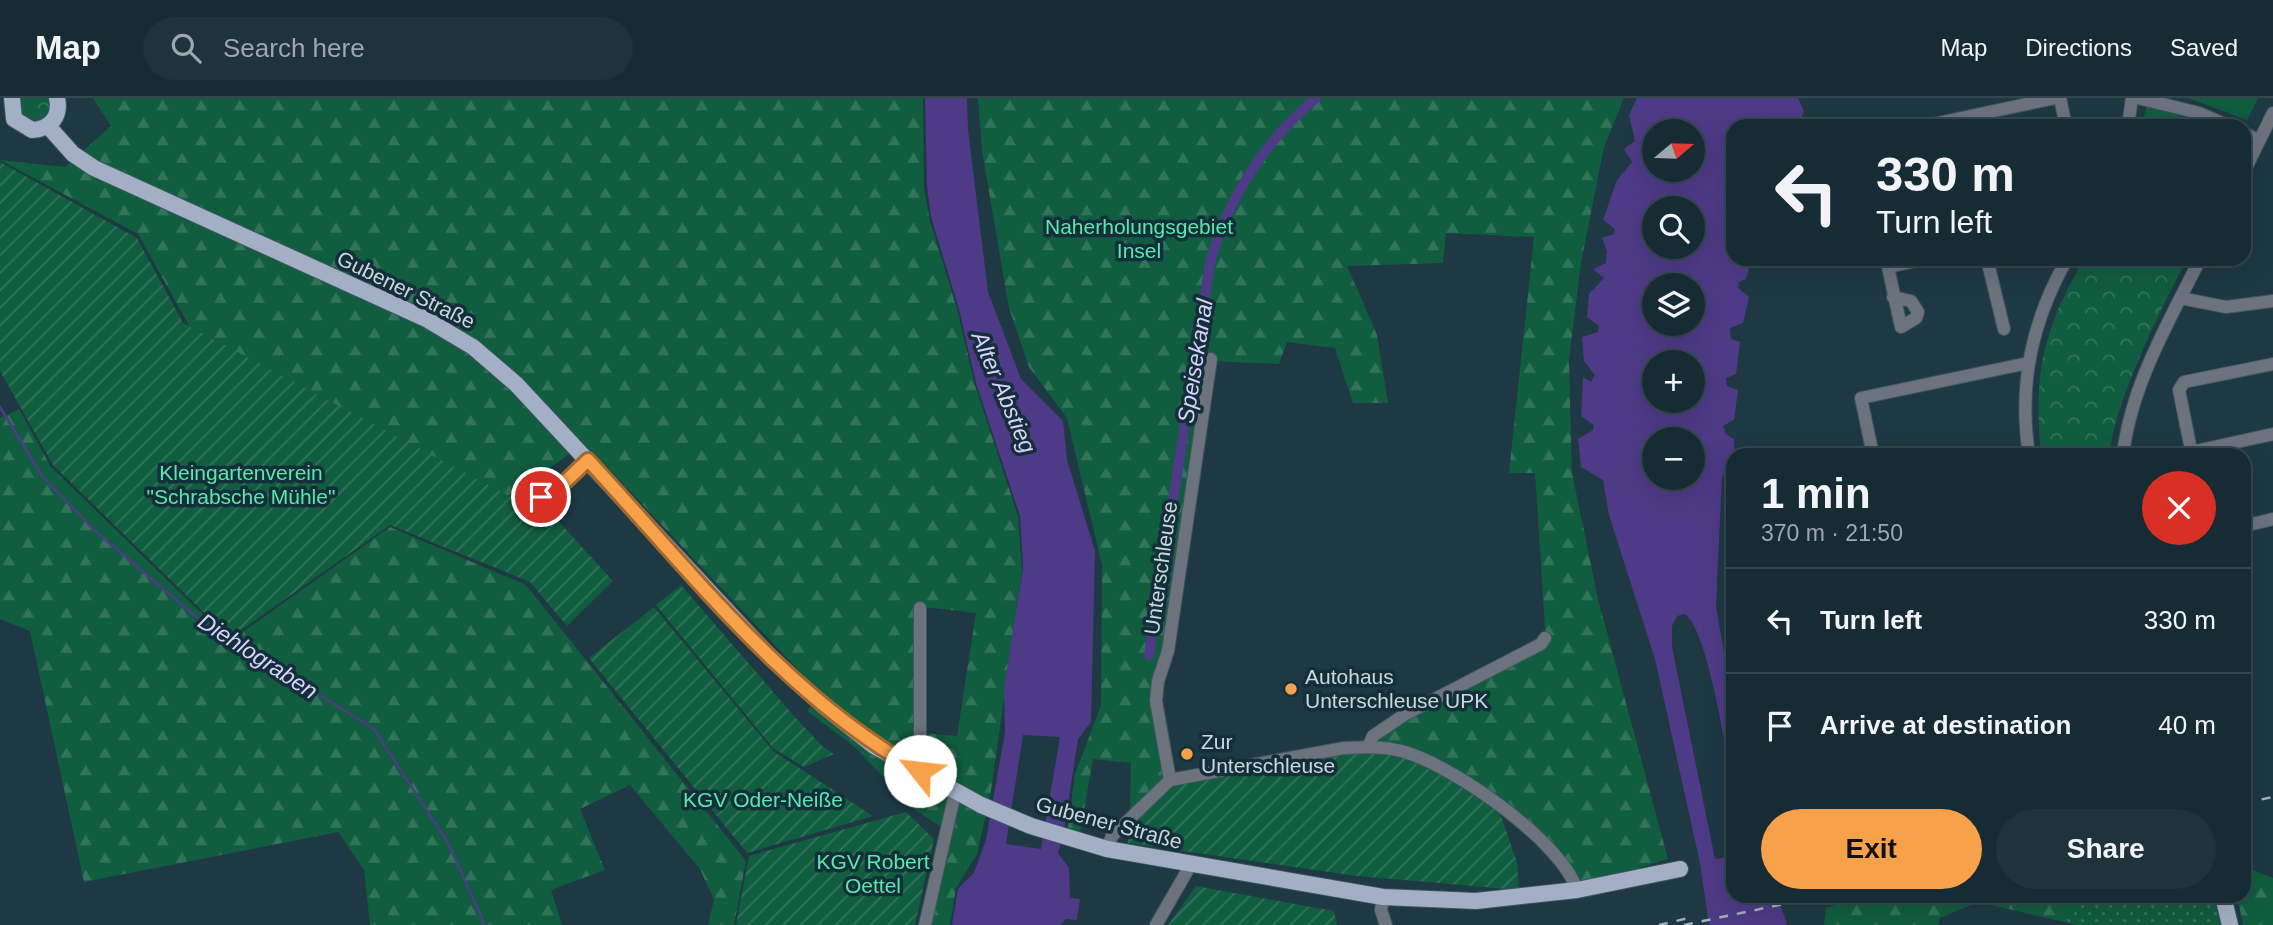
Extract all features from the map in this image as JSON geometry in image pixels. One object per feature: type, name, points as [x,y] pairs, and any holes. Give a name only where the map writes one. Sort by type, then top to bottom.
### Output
[{"type":"main road","points":[[12,98],[7,123],[32,130],[48,126],[58,113],[57,98]]},
{"type":"main road","name":"Gubener Straße","points":[[48,126],[74,154],[94,168],[426,319],[473,347],[516,384],[772,659],[874,746],[981,805],[1069,838],[1107,849],[1191,866],[1383,897],[1476,901],[1577,890],[1680,869]]},
{"type":"main road","points":[[2225,903],[2230,925]]},
{"type":"street","points":[[1958,119],[2058,98],[2064,119]]},
{"type":"street","points":[[2129,119],[2132,98]]},
{"type":"street","points":[[2138,98],[2190,110],[2212,119]]},
{"type":"street","points":[[2251,158],[2273,113]]},
{"type":"street","points":[[2251,137],[2259,141]]},
{"type":"street","points":[[1893,266],[1888,267],[1893,297]]},
{"type":"street","points":[[1989,266],[2004,329]]},
{"type":"street","points":[[2028,448],[2025,406],[2028,363],[2035,328],[2047,294],[2063,266]]},
{"type":"street","points":[[2124,448],[2126,425],[2143,376],[2196,266]]},
{"type":"street","points":[[2180,298],[2226,307],[2273,301]]},
{"type":"street","name":"Unterschleuse","points":[[1170,780],[1156,701],[1158,681],[1168,651],[1212,359]]},
{"type":"street","points":[[1872,448],[1861,398],[2028,363]]},
{"type":"street","points":[[2190,448],[2179,390],[2184,382],[2273,364]]},
{"type":"street","points":[[2216,448],[2273,434]]},
{"type":"street","points":[[541,497],[566,481],[588,460]]},
{"type":"street","points":[[2251,525],[2273,520]]},
{"type":"street","points":[[920,608],[920,771]]},
{"type":"street","points":[[1368,747],[1373,736],[1404,715],[1541,644],[1545,638]]},
{"type":"street","points":[[1107,849],[1112,836],[1170,780],[1344,748],[1368,747],[1407,752],[1441,767],[1484,795],[1522,824],[1559,860],[1572,875],[1577,890]]},
{"type":"street","points":[[925,925],[956,793]]},
{"type":"street","points":[[1156,925],[1191,866]]},
{"type":"street","points":[[1383,897],[1381,910],[1386,925]]},
{"type":"green space","points":[[18,98],[51,98],[53,108],[41,124],[21,120]]},
{"type":"green space","points":[[93,98],[923,98],[924,189],[930,221],[957,309],[975,385],[1018,516],[1022,569],[991,791],[977,854],[956,888],[950,925],[931,925],[951,833],[912,808],[855,747],[807,711],[820,693],[593,452],[568,455],[505,498],[228,395],[138,234],[0,160],[65,167],[111,126]],"holes":[[[923,607],[976,613],[957,736],[923,733]]]},
{"type":"green space","name":"Naherholungsgebiet Insel","points":[[978,98],[1624,98],[1604,147],[1581,263],[1569,360],[1572,473],[1598,599],[1668,859],[1580,886],[1524,821],[1371,745],[1375,737],[1546,643],[1535,473],[1509,473],[1534,237],[1446,233],[1443,263],[1347,266],[1377,335],[1388,403],[1353,403],[1335,348],[1287,342],[1279,364],[1210,361],[1167,649],[1156,680],[1168,780],[1130,816],[1131,763],[1093,759],[1079,838],[1067,835],[1075,774],[1101,706],[1102,565],[1067,418],[1029,367],[1009,308],[982,151]]},
{"type":"green space","points":[[2188,98],[2258,98],[2248,119]]},
{"type":"green space","points":[[2147,105],[2189,119],[2143,119]]},
{"type":"green space","name":"Kleingartenverein \"Schrabsche Mühle\"","points":[[0,162],[137,238],[183,323],[513,498],[515,512],[540,501],[613,581],[567,626],[530,582],[390,525],[230,638],[53,465],[0,371]]},
{"type":"green space","points":[[2080,266],[2184,266],[2152,329],[2130,382],[2120,408],[2110,448],[2041,448],[2039,400],[2044,353],[2050,330]]},
{"type":"green space","points":[[19,409],[51,467],[230,641],[390,527],[526,585],[746,861],[734,925],[708,925],[714,900],[700,869],[630,785],[580,809],[605,870],[551,890],[562,925],[370,925],[364,870],[338,832],[84,882],[30,631],[0,619],[0,418]]},
{"type":"green space","points":[[681,585],[793,715],[823,747],[834,754],[804,767],[773,748],[656,605]]},
{"type":"green space","name":"KGV Oder-Neiße","points":[[654,607],[773,751],[873,816],[747,853],[589,658]]},
{"type":"green space","points":[[1387,751],[1440,770],[1500,813],[1517,862],[1519,890],[1357,876],[1128,843],[1127,833],[1171,784],[1335,752]]},
{"type":"green space","name":"KGV Robert Oettel","points":[[906,812],[934,839],[915,925],[736,925],[749,856]]},
{"type":"green space","points":[[2251,870],[2273,878],[2273,925],[2243,925],[2238,903],[2251,903]]},
{"type":"green space","points":[[1196,886],[1334,911],[1337,925],[1168,925]]},
{"type":"green space","points":[[1841,903],[1976,903],[1940,918],[1938,925],[1824,925],[1826,908]]},
{"type":"green space","points":[[1982,903],[2076,903],[2060,921]]},
{"type":"green space","points":[[2076,903],[2215,903],[2220,925],[2077,925],[2060,921]]},
{"type":"water","name":"Alter Abstieg","points":[[925,98],[967,98],[968,130],[988,292],[1021,379],[1063,421],[1067,460],[1095,551],[1091,722],[1078,739],[1058,853],[1069,868],[1070,898],[1080,899],[1077,920],[1066,919],[1060,925],[952,925],[958,889],[974,873],[986,840],[1005,732],[1004,688],[1023,567],[1020,516],[976,383],[959,309],[931,217],[927,186]],"holes":[[[1023,735],[1060,737],[1041,849],[1006,844]]]},
{"type":"water","points":[[1637,98],[1798,98],[1804,111],[1801,119],[1726,119],[1726,266],[1750,266],[1746,279],[1739,282],[1738,288],[1749,297],[1743,323],[1730,328],[1731,339],[1740,342],[1736,374],[1726,378],[1727,386],[1738,390],[1734,420],[1723,426],[1726,434],[1734,439],[1735,448],[1726,448],[1726,468],[1722,477],[1716,606],[1726,665],[1726,751],[1701,643],[1685,614],[1677,616],[1672,626],[1672,647],[1715,859],[1726,857],[1726,903],[1780,903],[1787,925],[1709,925],[1700,863],[1655,659],[1609,515],[1603,480],[1581,467],[1578,439],[1593,430],[1594,425],[1581,416],[1583,377],[1591,382],[1595,375],[1584,361],[1582,337],[1598,332],[1599,326],[1587,317],[1589,294],[1604,278],[1593,269],[1606,263],[1607,251],[1602,238],[1614,234],[1615,229],[1603,220],[1617,180],[1632,162],[1624,149],[1635,141],[1629,115]]},
{"type":"waterway","name":"Speisekanal","points":[[1149,655],[1210,263],[1227,215],[1250,172],[1280,133],[1316,98]]},
{"type":"waterway","name":"Diehlograben","points":[[0,407],[42,476],[93,529],[207,626],[373,728],[448,843],[485,925]]},
{"type":"railway","points":[[2251,802],[2273,797]]},
{"type":"railway","points":[[1684,925],[1789,903]]},
{"type":"railway","points":[[1659,925],[1693,917]]},
{"type":"place","name":"Autohaus Unterschleuse UPK","points":[[1291,689]]},
{"type":"place","name":"Zur Unterschleuse","points":[[1187,754]]},
{"type":"route","points":[[541,497],[566,481],[588,460],[772,659],[826,708],[874,746],[920,771]]}]
